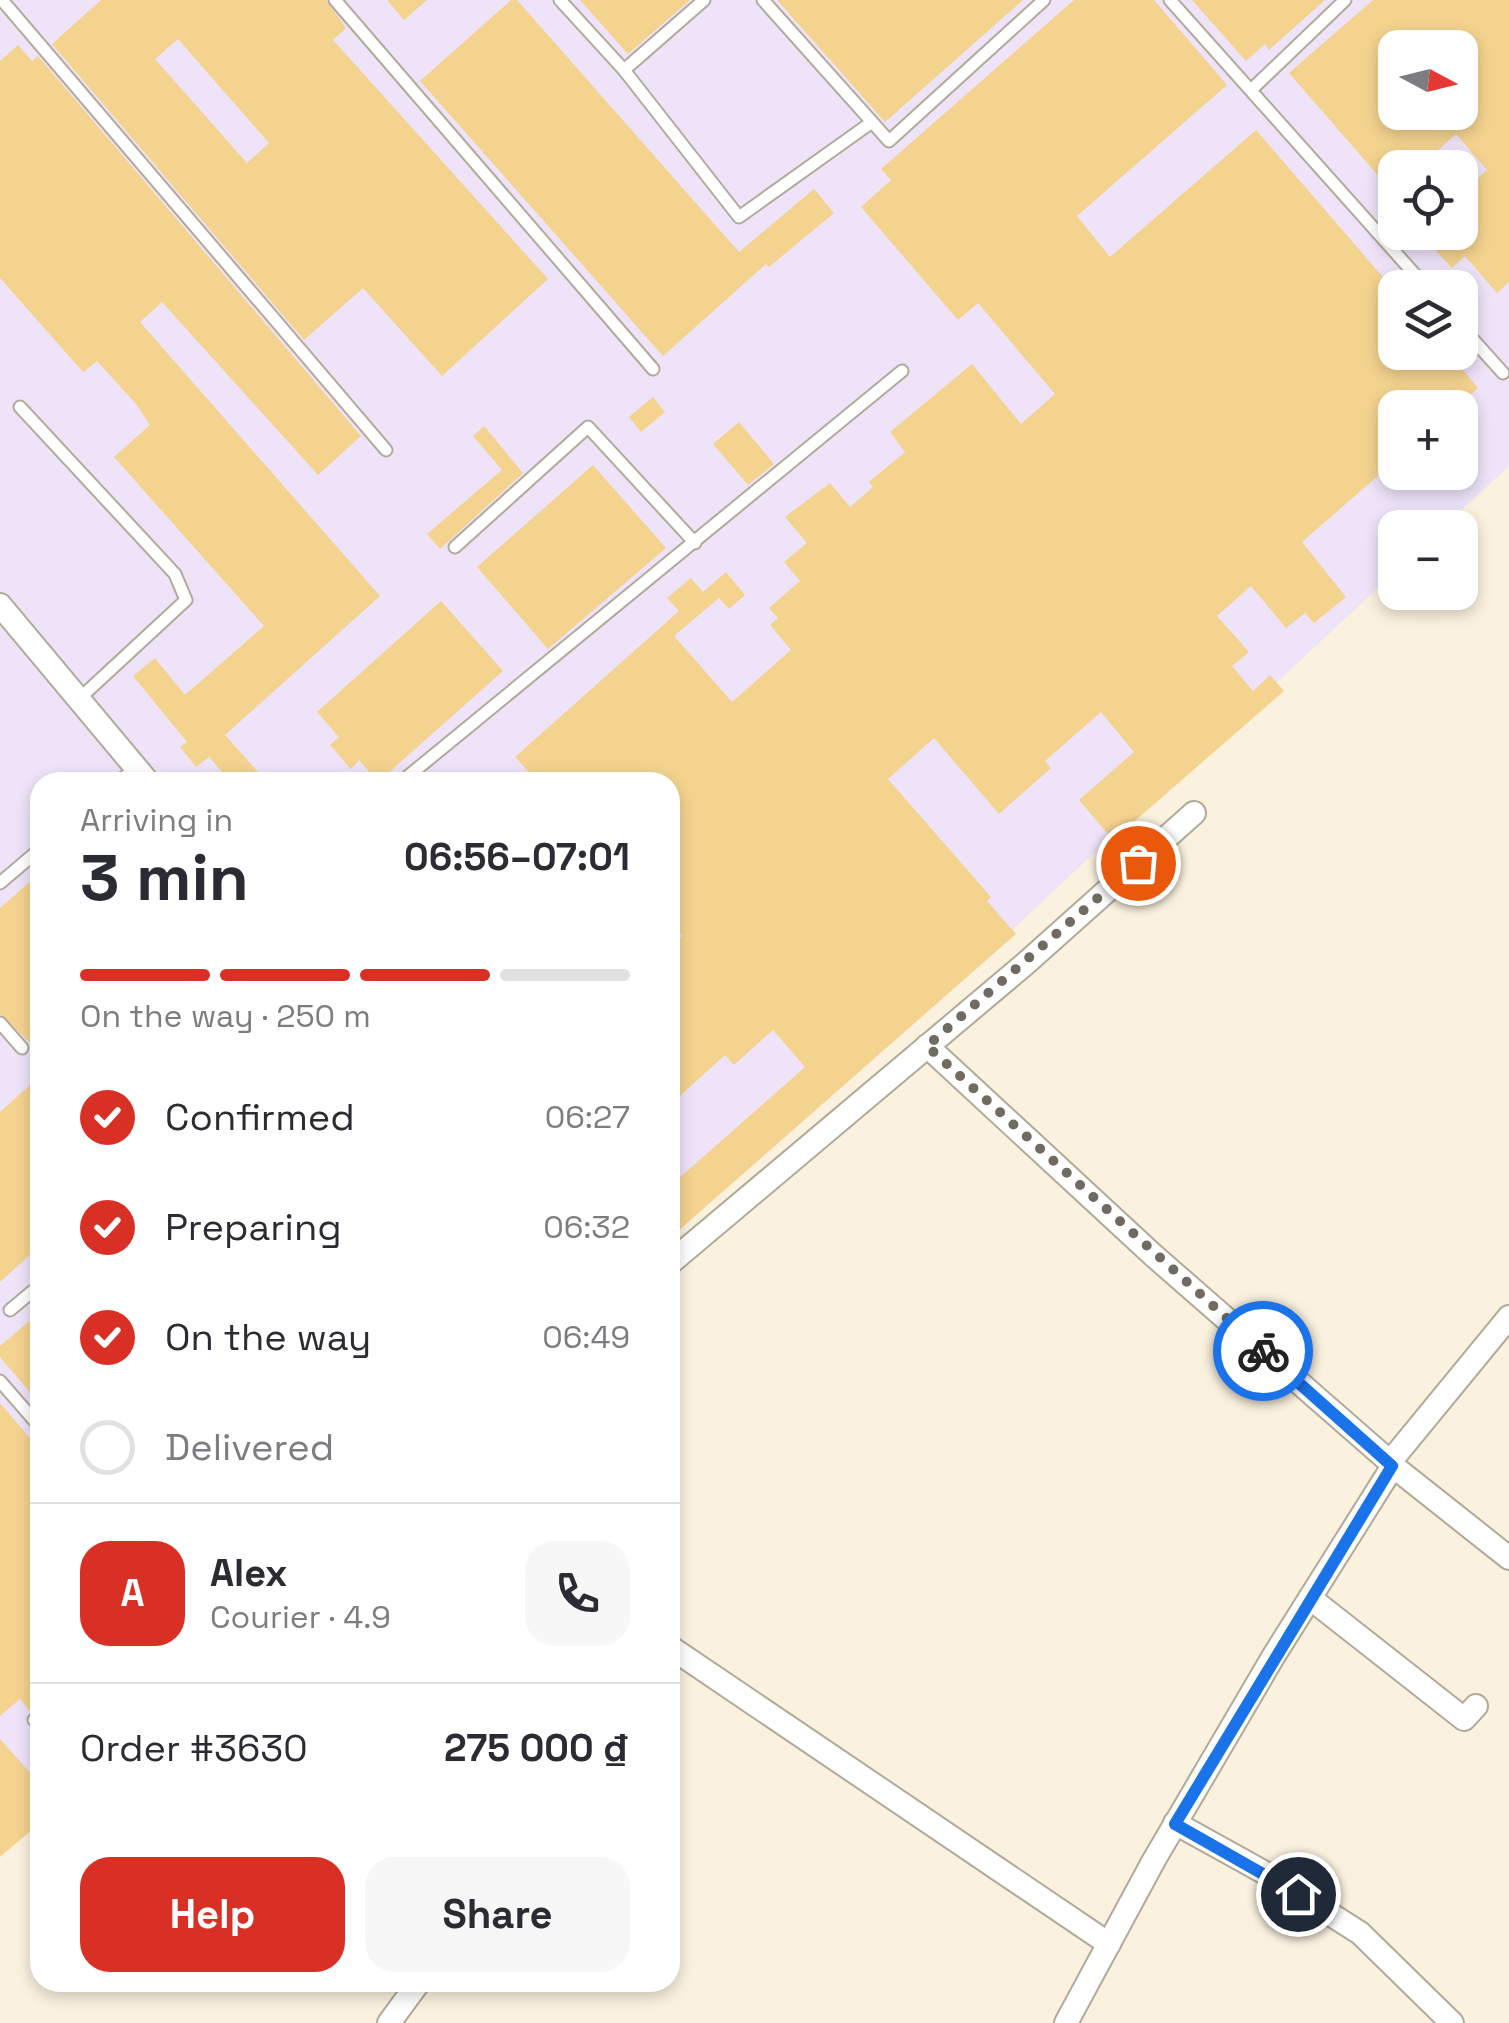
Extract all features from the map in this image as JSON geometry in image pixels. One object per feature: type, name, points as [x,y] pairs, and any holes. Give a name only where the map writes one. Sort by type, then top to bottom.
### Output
[{"type":"street","points":[[0,605],[79,699],[130,772]]},
{"type":"street","points":[[680,1254],[927,1046],[1194,813]]},
{"type":"street","points":[[927,1046],[1153,1255],[1392,1464],[1509,1558]]},
{"type":"street","points":[[1066,2023],[1175,1824],[1392,1464],[1509,1318]]},
{"type":"street","points":[[1310,1598],[1464,1719],[1476,1706]]},
{"type":"street","points":[[680,1654],[1109,1944]]},
{"type":"street","points":[[1175,1824],[1267,1874],[1360,1934],[1452,2023]]},
{"type":"street","points":[[389,2023],[411,1992]]},
{"type":"lane","points":[[2,0],[386,450]]},
{"type":"lane","points":[[335,0],[653,369]]},
{"type":"lane","points":[[560,0],[624,70],[739,218],[872,122]]},
{"type":"lane","points":[[624,70],[704,0]]},
{"type":"lane","points":[[764,0],[889,141],[1044,0]]},
{"type":"lane","points":[[1170,0],[1411,270]]},
{"type":"lane","points":[[1251,90],[1345,0]]},
{"type":"lane","points":[[1478,345],[1503,373]]},
{"type":"lane","points":[[414,772],[902,371]]},
{"type":"lane","points":[[20,407],[175,574],[186,600],[79,699]]},
{"type":"lane","points":[[454,547],[588,427],[695,543]]},
{"type":"lane","points":[[0,883],[30,858]]},
{"type":"lane","points":[[0,1022],[22,1048]]},
{"type":"lane","points":[[10,1310],[30,1293]]},
{"type":"lane","points":[[0,1381],[30,1416]]},
{"type":"shaded area","points":[[0,0],[1509,0],[1509,466],[1461,510],[1378,510],[1378,588],[1012,930],[680,1223],[680,772],[30,772],[30,1819],[0,1847]]},
{"type":"building","points":[[101,0],[326,0],[346,28],[333,40],[548,279],[442,376],[363,288],[304,340],[52,44]],"holes":[[[178,39],[269,143],[247,163],[155,59]]]},
{"type":"building","points":[[387,0],[427,0],[404,20]]},
{"type":"building","points":[[511,0],[517,0],[739,252],[814,189],[834,213],[769,267],[766,264],[663,356],[420,81]]},
{"type":"building","points":[[580,0],[690,0],[628,54]]},
{"type":"building","points":[[777,0],[1023,0],[885,122]]},
{"type":"building","points":[[1074,0],[1154,0],[1227,85],[1077,216],[1110,257],[1256,130],[1378,271],[1378,370],[1463,370],[1478,388],[1378,390],[1378,476],[1302,542],[1346,597],[1314,623],[1305,613],[1286,628],[1251,586],[1217,616],[1249,652],[1232,666],[1253,691],[1270,675],[1284,691],[1113,840],[1079,800],[1134,752],[1101,712],[1045,761],[1051,768],[999,814],[934,738],[888,779],[991,897],[987,901],[1016,934],[680,1229],[680,1177],[805,1067],[773,1030],[734,1065],[725,1055],[680,1096],[680,772],[529,772],[515,757],[679,611],[667,598],[691,578],[703,592],[726,572],[745,595],[729,609],[719,598],[674,636],[732,702],[791,650],[770,625],[778,618],[769,608],[800,581],[784,562],[807,543],[785,517],[830,483],[850,507],[873,487],[869,482],[905,452],[890,432],[972,364],[1021,424],[1055,394],[978,303],[958,320],[861,207],[891,180],[881,169]]},
{"type":"building","points":[[1192,0],[1325,0],[1269,50],[1265,44],[1246,61]]},
{"type":"building","points":[[1373,0],[1509,0],[1509,282],[1497,293],[1465,256],[1452,268],[1436,250],[1478,250],[1478,178],[1487,170],[1478,160],[1478,150],[1470,150],[1456,134],[1438,150],[1378,150],[1378,175],[1289,73]]},
{"type":"building","points":[[18,45],[32,61],[38,56],[361,436],[318,475],[162,302],[140,322],[380,596],[225,735],[258,772],[222,772],[209,757],[196,767],[180,747],[187,742],[133,676],[155,658],[185,695],[264,626],[114,457],[150,425],[136,404],[97,361],[83,372],[0,278],[0,61]]},
{"type":"building","points":[[653,397],[665,412],[641,432],[629,417]]},
{"type":"building","points":[[739,422],[774,464],[748,485],[713,444]]},
{"type":"building","points":[[484,426],[523,473],[440,549],[427,534],[502,470],[473,436]]},
{"type":"building","points":[[593,465],[666,548],[548,649],[477,567]]},
{"type":"building","points":[[441,601],[503,671],[389,772],[369,772],[359,760],[351,769],[330,745],[339,737],[317,712]]},
{"type":"building","points":[[30,882],[30,1042],[0,1014],[0,908]]},
{"type":"building","points":[[30,1085],[30,1255],[0,1282],[0,1112]]},
{"type":"building","points":[[30,1320],[30,1392],[0,1357],[0,1346]]},
{"type":"building","points":[[0,1403],[30,1438],[30,1711],[20,1699],[0,1716]]},
{"type":"building","points":[[0,1739],[30,1773],[30,1832],[0,1857]]},
{"type":"way so far","points":[[1138,863],[927,1046],[1263,1351]]},
{"type":"route","points":[[1263,1351],[1392,1466],[1175,1824],[1298,1894]]}]
